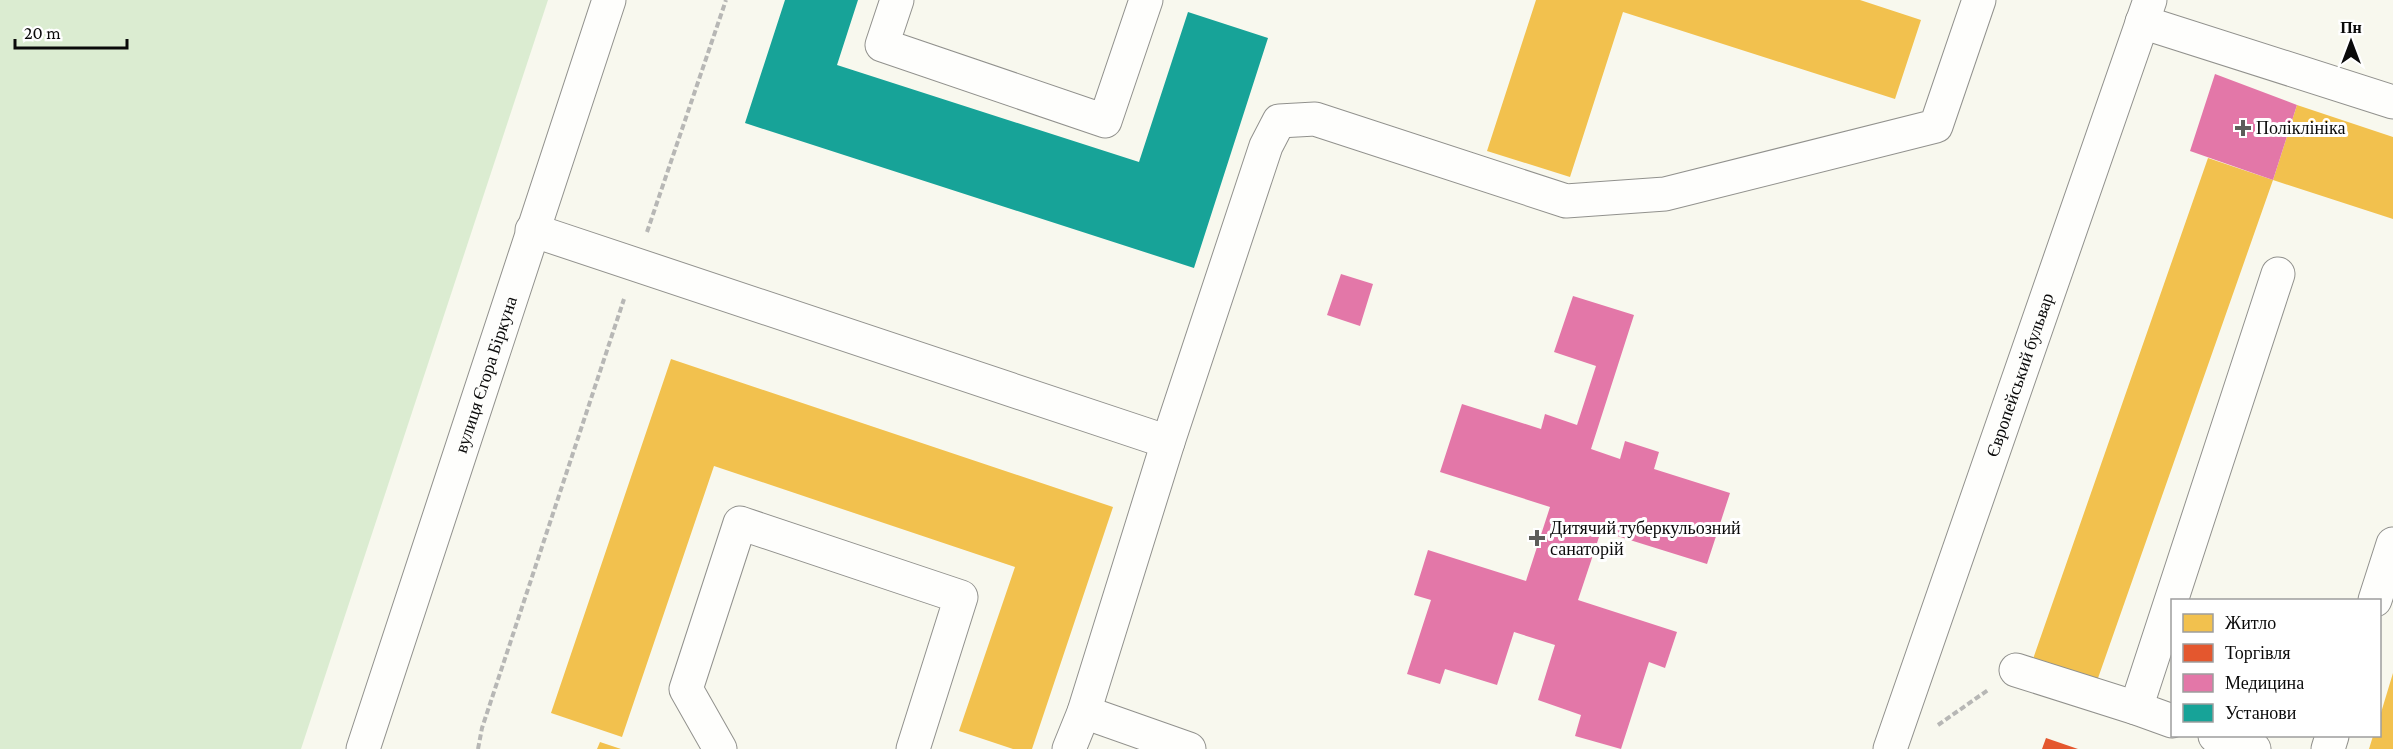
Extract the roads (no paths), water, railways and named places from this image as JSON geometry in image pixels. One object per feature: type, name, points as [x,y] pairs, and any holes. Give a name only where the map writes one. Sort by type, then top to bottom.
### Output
[{"type":"street","name":"вулиця Єгора Біркуна","points":[[363,749],[609,0]]},
{"type":"street","points":[[897,0],[882,45],[1105,122],[1146,0]]},
{"type":"street","points":[[1069,749],[1084,712],[1168,442],[1266,146],[1279,121],[1314,119],[1566,201],[1665,194],[1936,126],[1979,0]]},
{"type":"street","points":[[2146,11],[2393,102]]},
{"type":"street","name":"Європейський бульвар","points":[[1890,749],[2146,11]]},
{"type":"street","points":[[532,230],[1168,442]]},
{"type":"street","points":[[2172,599],[2278,274]]},
{"type":"street","points":[[720,749],[686,689],[740,523],[961,597],[913,749]]},
{"type":"street","points":[[2375,599],[2393,543]]},
{"type":"street","points":[[2136,708],[2171,601]]},
{"type":"street","points":[[2016,670],[2171,721]]},
{"type":"street","points":[[1084,712],[1189,749]]},
{"type":"street","points":[[2221,737],[2254,749]]},
{"type":"place","name":"Поліклініка","points":[[2243,128]]},
{"type":"place","name":"Дитячий туберкульозний санаторій","points":[[1537,538]]}]
